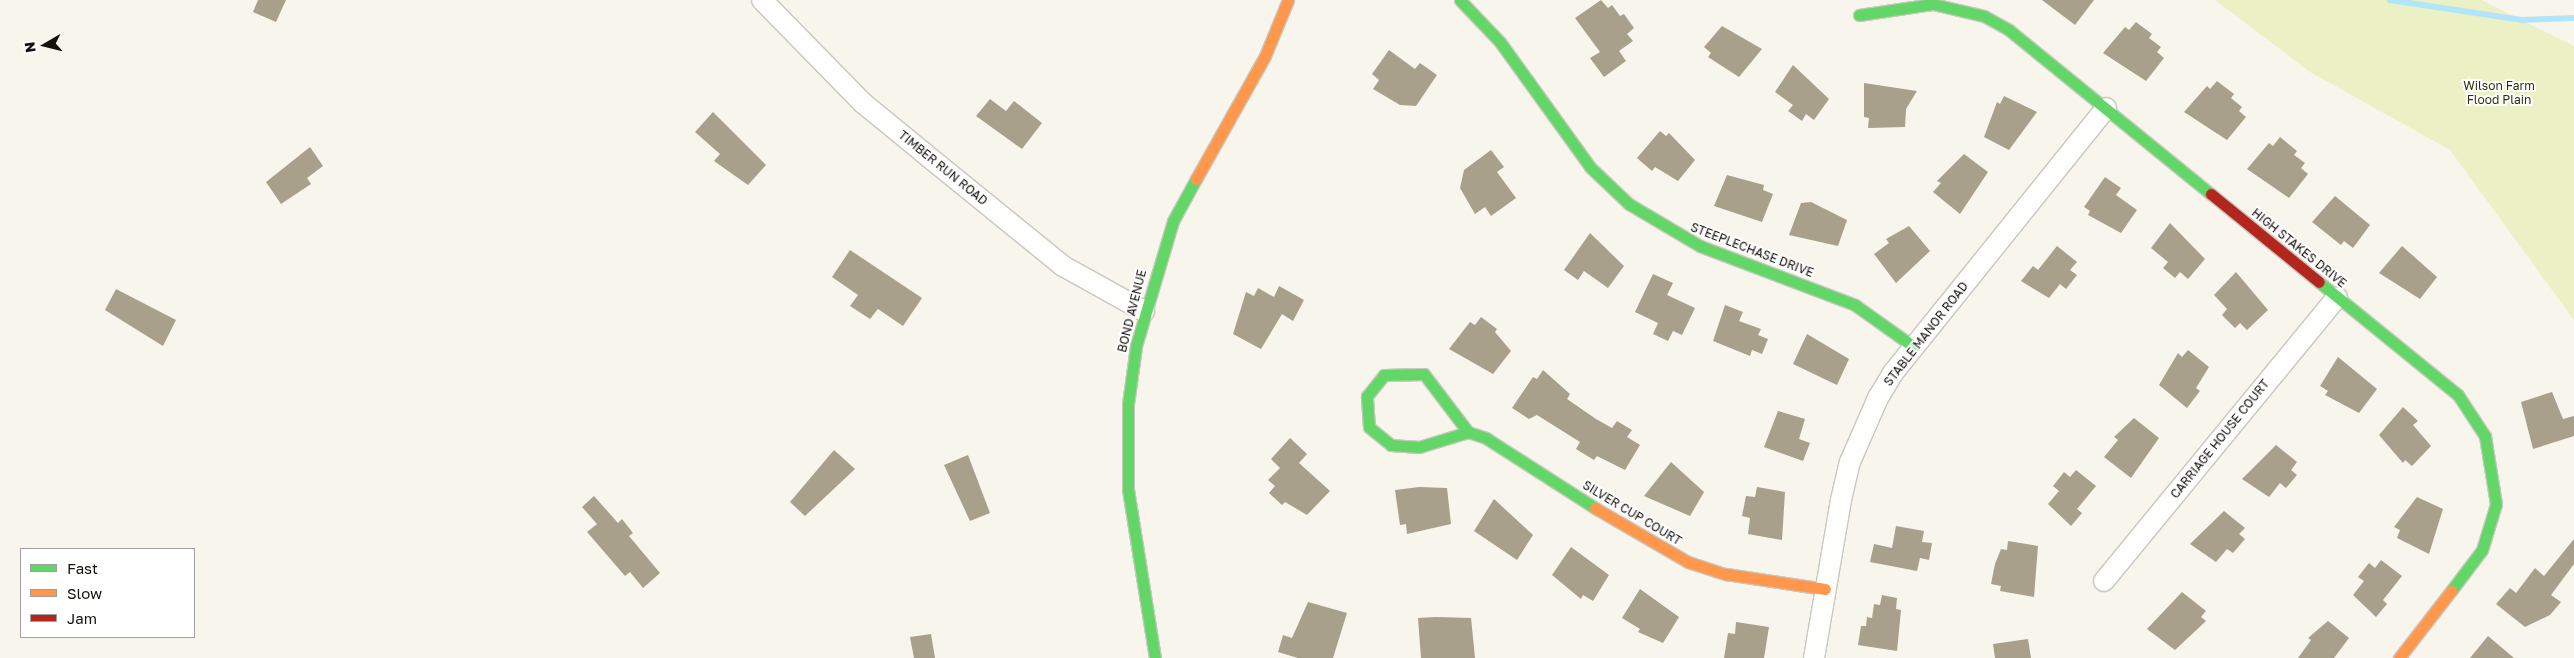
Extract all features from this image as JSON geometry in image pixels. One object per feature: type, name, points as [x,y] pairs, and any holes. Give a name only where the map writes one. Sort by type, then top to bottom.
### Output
[{"type":"street","name":"TIMBER RUN ROAD","points":[[762,0],[863,104],[1063,266],[1144,311]]},
{"type":"street","name":"BOND AVENUE","points":[[1154,658],[1128,489],[1128,404],[1144,311],[1173,221],[1265,56],[1288,0]]},
{"type":"street","name":"STEEPLECHASE DRIVE","points":[[1460,0],[1500,42],[1590,167],[1629,204],[1700,246],[1855,305],[1914,347]]},
{"type":"street","name":"HIGH STAKES DRIVE","points":[[1859,15],[1933,4],[1984,16],[2009,30],[2458,395],[2476,416],[2492,456],[2496,504],[2482,550],[2399,658]]},
{"type":"street","name":"STABLE MANOR ROAD","points":[[1814,658],[1841,500],[1861,433],[1893,373],[2106,108]]},
{"type":"street","name":"CARRIAGE HOUSE COURT","points":[[2104,581],[2337,296]]},
{"type":"street","points":[[1395,371],[1424,374],[1468,432],[1419,446],[1391,445],[1369,427],[1366,407],[1370,388],[1395,371]]},
{"type":"street","name":"SILVER CUP COURT","points":[[1468,432],[1486,438],[1688,562],[1726,574],[1825,589]]},
{"type":"green space","name":"Wilson Farm Flood Plain","points":[[2215,0],[2481,0],[2574,46],[2574,320],[2450,150],[2310,72]]},
{"type":"building","points":[[258,0],[286,0],[276,22],[253,12]]},
{"type":"building","points":[[1601,0],[1608,8],[1612,5],[1620,16],[1624,14],[1634,28],[1627,34],[1633,41],[1619,51],[1626,61],[1604,77],[1590,58],[1600,52],[1575,18]]},
{"type":"building","points":[[2042,0],[2094,0],[2075,25]]},
{"type":"building","points":[[2136,22],[2152,34],[2149,38],[2161,47],[2157,52],[2164,58],[2146,81],[2103,53],[2125,27],[2129,30]]},
{"type":"building","points":[[1722,26],[1762,49],[1739,77],[1708,57],[1711,53],[1704,47]]},
{"type":"building","points":[[1389,50],[1415,69],[1420,63],[1437,75],[1416,106],[1400,105],[1373,89],[1379,80],[1372,74]]},
{"type":"building","points":[[1793,65],[1829,99],[1814,120],[1806,114],[1802,121],[1788,111],[1793,105],[1775,92]]},
{"type":"building","points":[[2217,81],[2234,94],[2231,98],[2242,107],[2239,111],[2246,117],[2227,140],[2184,112],[2207,86],[2210,89]]},
{"type":"building","points":[[1864,83],[1917,91],[1906,109],[1905,127],[1868,128],[1869,118],[1864,117]]},
{"type":"building","points":[[2004,96],[2037,112],[2009,150],[1984,137],[1997,102],[2000,104]]},
{"type":"building","points":[[990,99],[1006,111],[1014,101],[1042,123],[1022,149],[976,116]]},
{"type":"building","points":[[713,112],[766,165],[748,185],[714,161],[720,154],[695,132]]},
{"type":"building","points":[[1660,131],[1666,136],[1669,133],[1695,160],[1678,181],[1655,167],[1652,171],[1637,158]]},
{"type":"building","points":[[2280,137],[2297,151],[2294,155],[2305,163],[2301,168],[2308,174],[2289,198],[2247,169],[2269,143],[2273,146]]},
{"type":"building","points":[[310,147],[323,166],[307,178],[311,184],[281,204],[266,182]]},
{"type":"building","points":[[1491,150],[1504,167],[1497,172],[1516,198],[1491,216],[1485,207],[1475,214],[1460,188],[1464,170]]},
{"type":"building","points":[[1964,154],[1988,172],[1960,214],[1933,192],[1941,183],[1937,181]]},
{"type":"building","points":[[1727,175],[1764,185],[1763,190],[1773,194],[1762,222],[1714,206]]},
{"type":"building","points":[[2105,177],[2121,188],[2116,195],[2137,210],[2121,233],[2088,215],[2090,211],[2084,207]]},
{"type":"building","points":[[2335,196],[2370,225],[2353,248],[2344,241],[2341,245],[2312,222]]},
{"type":"building","points":[[1811,202],[1847,220],[1838,246],[1789,235],[1801,203]]},
{"type":"building","points":[[2170,223],[2205,259],[2188,279],[2180,272],[2175,278],[2163,268],[2168,262],[2151,248]]},
{"type":"building","points":[[1909,226],[1930,251],[1896,283],[1874,254],[1889,243],[1886,239]]},
{"type":"building","points":[[1590,233],[1624,266],[1608,288],[1584,271],[1578,280],[1564,270]]},
{"type":"building","points":[[2057,246],[2077,262],[2070,270],[2077,275],[2066,289],[2060,284],[2049,298],[2021,281],[2033,266],[2038,270]]},
{"type":"building","points":[[2402,246],[2437,277],[2420,299],[2379,273]]},
{"type":"building","points":[[850,250],[922,298],[903,326],[878,309],[870,319],[850,306],[858,295],[832,277]]},
{"type":"building","points":[[2236,272],[2268,310],[2247,330],[2240,323],[2235,328],[2222,315],[2227,309],[2214,295]]},
{"type":"building","points":[[1653,274],[1673,283],[1667,295],[1695,308],[1682,335],[1673,331],[1668,341],[1653,334],[1658,323],[1635,312]]},
{"type":"building","points":[[1279,286],[1304,300],[1293,321],[1282,314],[1261,349],[1233,334],[1246,292],[1254,296],[1258,288],[1274,297]]},
{"type":"building","points":[[116,289],[176,320],[163,346],[105,310]]},
{"type":"building","points":[[1725,305],[1743,312],[1739,321],[1761,329],[1758,335],[1768,339],[1762,354],[1752,350],[1750,356],[1713,341]]},
{"type":"building","points":[[1481,317],[1497,329],[1495,332],[1511,351],[1493,374],[1449,349],[1470,322],[1475,325]]},
{"type":"building","points":[[1807,334],[1849,359],[1837,385],[1793,364]]},
{"type":"building","points":[[2188,350],[2209,367],[2196,388],[2200,391],[2187,408],[2159,385],[2178,353],[2182,357]]},
{"type":"building","points":[[2338,357],[2377,389],[2359,413],[2325,395],[2328,391],[2320,386]]},
{"type":"building","points":[[1543,370],[1570,394],[1567,399],[1596,419],[1612,428],[1617,421],[1632,430],[1627,437],[1640,445],[1625,470],[1597,456],[1594,460],[1576,449],[1580,442],[1537,415],[1529,419],[1512,408],[1533,377],[1537,379]]},
{"type":"building","points":[[2552,392],[2563,419],[2574,416],[2574,436],[2533,449],[2521,402]]},
{"type":"building","points":[[2403,407],[2418,421],[2413,425],[2431,446],[2412,466],[2405,460],[2403,463],[2379,435]]},
{"type":"building","points":[[1778,411],[1805,419],[1799,439],[1810,443],[1803,461],[1764,447]]},
{"type":"building","points":[[2134,418],[2159,438],[2131,478],[2104,457],[2118,440],[2114,437]]},
{"type":"building","points":[[1290,438],[1307,454],[1299,463],[1330,491],[1307,515],[1285,502],[1282,505],[1269,493],[1275,486],[1268,480],[1280,468],[1271,459]]},
{"type":"building","points":[[2276,445],[2297,462],[2291,470],[2297,475],[2286,488],[2280,483],[2269,497],[2242,479]]},
{"type":"building","points":[[834,450],[855,469],[805,516],[790,502]]},
{"type":"building","points":[[968,455],[990,513],[970,521],[944,465]]},
{"type":"building","points":[[1671,462],[1704,492],[1690,516],[1644,496]]},
{"type":"building","points":[[2076,470],[2096,486],[2077,509],[2082,513],[2071,526],[2048,504],[2059,491],[2053,486],[2064,472],[2070,477]]},
{"type":"building","points":[[1419,487],[1447,488],[1451,524],[1407,534],[1406,524],[1400,525],[1395,490]]},
{"type":"building","points":[[1757,487],[1785,492],[1782,540],[1748,534],[1750,518],[1742,516],[1746,496],[1755,497]]},
{"type":"building","points":[[594,496],[618,523],[622,519],[633,533],[629,536],[660,573],[643,588],[630,572],[625,576],[587,532],[597,524],[582,507]]},
{"type":"building","points":[[2417,497],[2443,509],[2429,554],[2397,538],[2400,530],[2394,527]]},
{"type":"building","points":[[1494,499],[1533,535],[1517,560],[1474,531]]},
{"type":"building","points":[[2224,511],[2245,528],[2239,534],[2245,539],[2233,553],[2227,549],[2216,562],[2190,544]]},
{"type":"building","points":[[1896,526],[1924,531],[1922,542],[1932,543],[1929,560],[1920,558],[1917,571],[1870,562],[1874,544],[1892,548]]},
{"type":"building","points":[[2574,539],[2574,564],[2551,595],[2561,602],[2550,615],[2525,627],[2496,604],[2510,588],[2516,593],[2535,568],[2544,576]]},
{"type":"building","points":[[2008,541],[2038,546],[2034,597],[2000,591],[2001,586],[1991,584],[1995,564],[2001,549],[2007,550]]},
{"type":"building","points":[[1571,547],[1609,575],[1593,601],[1583,595],[1581,599],[1552,575]]},
{"type":"building","points":[[2381,560],[2402,576],[2383,600],[2387,604],[2376,617],[2353,595],[2364,581],[2358,577],[2369,563],[2375,568]]},
{"type":"building","points":[[1640,589],[1679,617],[1663,643],[1638,632],[1640,629],[1622,618]]},
{"type":"building","points":[[2182,592],[2206,611],[2201,617],[2206,621],[2175,650],[2147,629]]},
{"type":"building","points":[[1882,595],[1897,598],[1896,609],[1901,610],[1897,651],[1858,645],[1861,626],[1866,626],[1867,617],[1872,618],[1874,604],[1880,605]]},
{"type":"building","points":[[1308,602],[1347,613],[1333,658],[1298,658],[1278,652],[1283,635],[1292,638]]},
{"type":"building","points":[[1418,618],[1471,618],[1475,658],[1421,658]]},
{"type":"building","points":[[2328,621],[2349,638],[2334,658],[2298,658],[2311,640],[2308,638]]},
{"type":"building","points":[[1736,622],[1769,627],[1764,658],[1724,658],[1728,633],[1735,634]]},
{"type":"building","points":[[931,634],[935,658],[914,658],[910,637]]},
{"type":"building","points":[[2488,636],[2514,658],[2470,658]]},
{"type":"building","points":[[2028,639],[2031,658],[1995,658],[1993,644]]},
{"type":"waterway","points":[[2390,0],[2522,20],[2574,18]]},
{"type":"traffic: fast","points":[[1460,0],[1500,42],[1590,167],[1629,204],[1700,246],[1855,305],[1914,347]]},
{"type":"traffic: fast","points":[[1859,15],[1933,4],[1984,16],[2009,30],[2211,194]]},
{"type":"traffic: fast","points":[[1155,658],[1128,489],[1128,404],[1136,346],[1173,221],[1196,179]]},
{"type":"traffic: fast","points":[[2319,282],[2458,395],[2485,436],[2496,504],[2482,550],[2451,591]]},
{"type":"traffic: fast","points":[[1468,432],[1419,447],[1391,445],[1369,427],[1367,396],[1384,375],[1424,374],[1468,432],[1486,438],[1595,508]]},
{"type":"traffic: slow","points":[[1196,179],[1265,56],[1288,0]]},
{"type":"traffic: slow","points":[[1595,508],[1688,562],[1726,574],[1825,589]]},
{"type":"traffic: slow","points":[[2399,658],[2451,591]]},
{"type":"traffic: jam","points":[[2211,194],[2319,282]]}]
